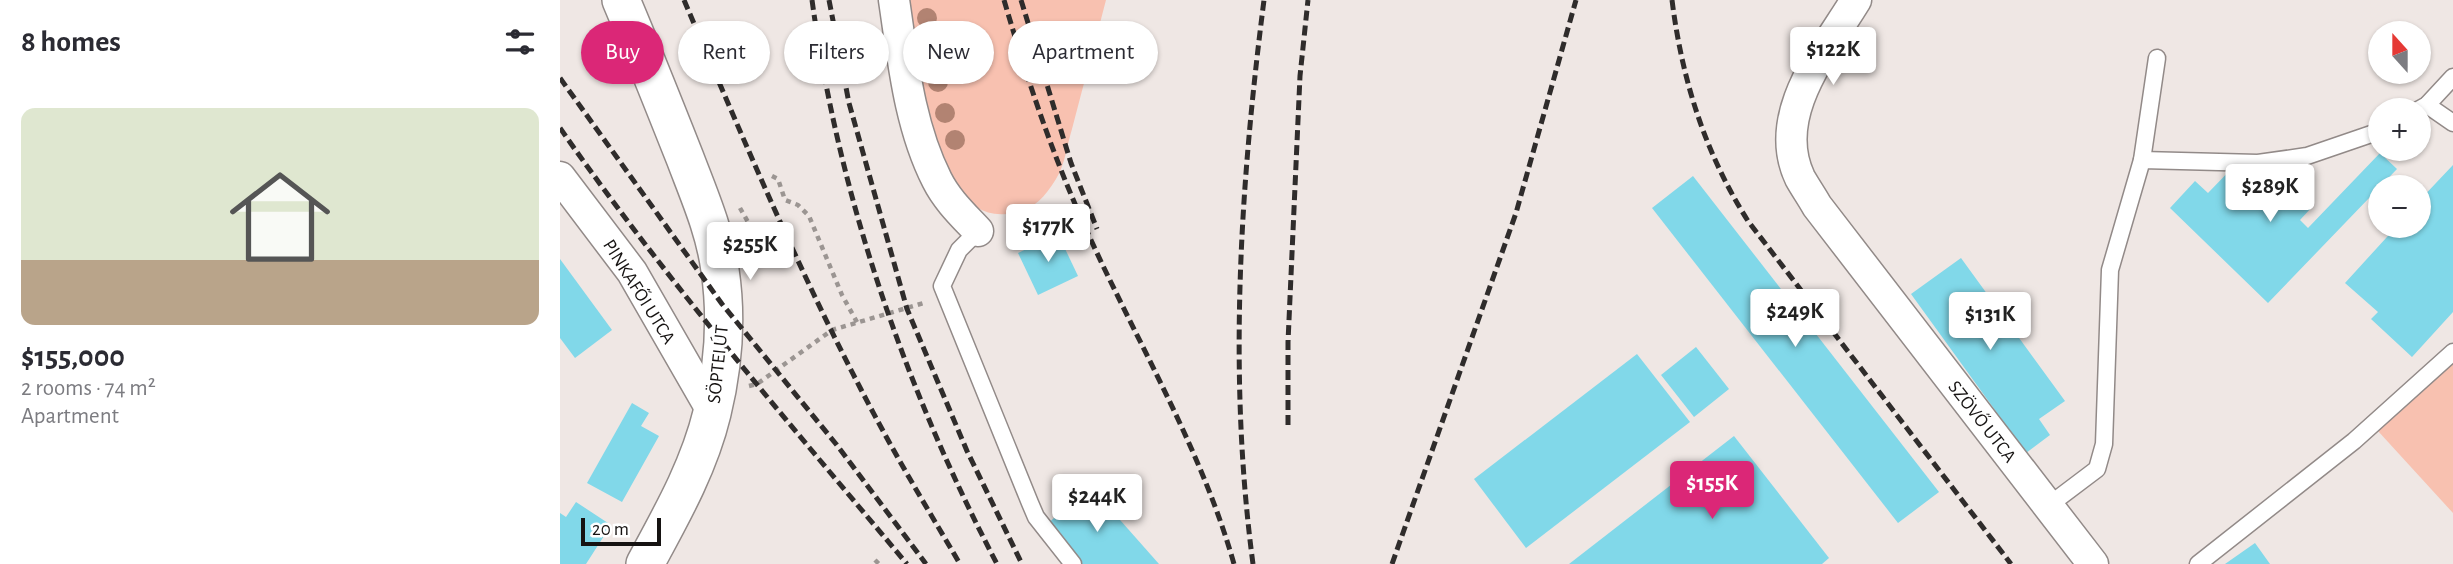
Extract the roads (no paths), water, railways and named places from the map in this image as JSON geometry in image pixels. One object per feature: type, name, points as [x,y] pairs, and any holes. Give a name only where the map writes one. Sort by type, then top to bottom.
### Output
[{"type":"street","name":"SÖPTEI ÚT","points":[[621,0],[709,222],[720,270],[723,341],[712,411],[693,471],[645,564]]},
{"type":"street","points":[[894,0],[918,133],[937,180],[952,204],[978,231]]},
{"type":"street","name":"SZÖVŐ UTCA","points":[[1856,0],[1799,95],[1792,126],[1792,150],[1800,177],[1818,206],[2093,564]]},
{"type":"street","name":"PINKAFŐI UTCA","points":[[560,177],[632,272],[712,411]]},
{"type":"lane","points":[[2048,506],[2098,469],[2104,444],[2110,270],[2142,160],[2157,58]]},
{"type":"lane","points":[[2431,100],[2453,77]]},
{"type":"lane","points":[[2431,112],[2453,123]]},
{"type":"lane","points":[[2142,160],[2258,163],[2307,156],[2368,135]]},
{"type":"lane","points":[[978,231],[959,250],[942,286],[1030,503],[1050,536],[1073,564]]},
{"type":"lane","points":[[2198,564],[2354,441],[2453,352]]},
{"type":"railway","points":[[684,0],[780,222],[832,332],[888,440],[960,564]]},
{"type":"railway","points":[[812,0],[839,146],[880,290],[933,429],[997,564]]},
{"type":"railway","points":[[829,0],[849,103],[907,309],[967,451],[1022,564]]},
{"type":"railway","points":[[1004,0],[1039,111],[1070,193],[1101,263],[1184,432],[1220,519],[1234,564]]},
{"type":"railway","points":[[1021,0],[1071,163],[1097,229]]},
{"type":"railway","points":[[1253,564],[1241,423],[1240,282],[1243,211],[1264,0]]},
{"type":"railway","points":[[1288,425],[1288,342],[1300,76],[1308,0]]},
{"type":"railway","points":[[1392,564],[1516,213],[1576,0]]},
{"type":"railway","points":[[1672,0],[1682,59],[1698,115],[1719,169],[1748,221],[2011,564]]},
{"type":"railway","points":[[560,78],[722,304],[836,444],[926,564]]},
{"type":"railway","points":[[560,128],[600,185],[685,295],[907,564]]}]
